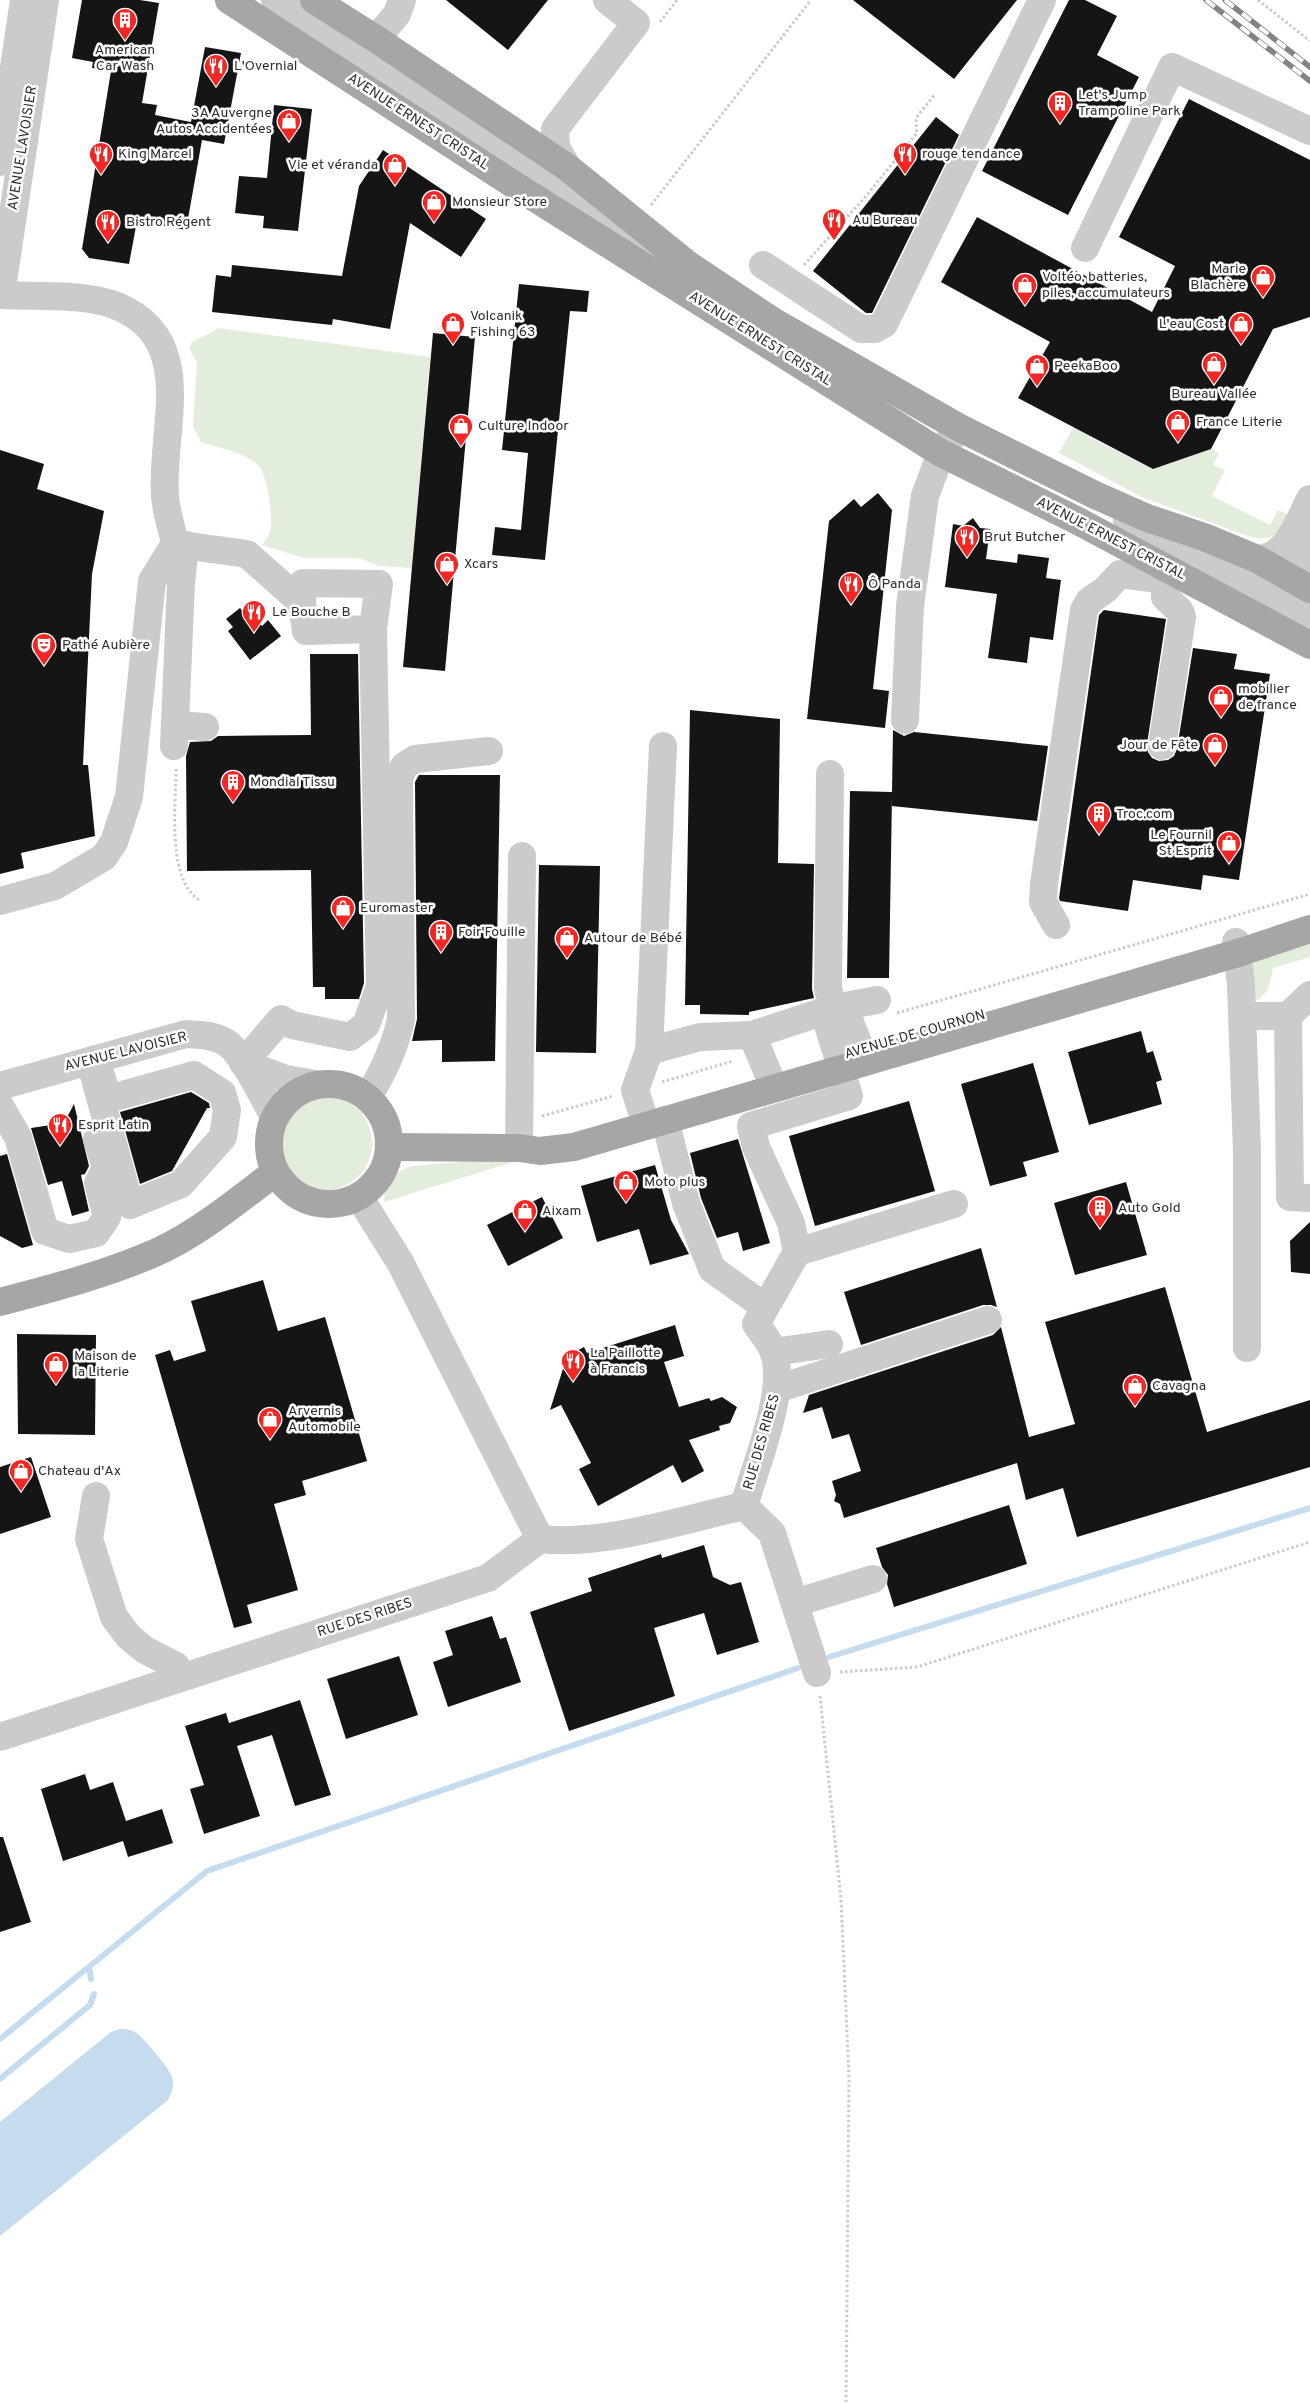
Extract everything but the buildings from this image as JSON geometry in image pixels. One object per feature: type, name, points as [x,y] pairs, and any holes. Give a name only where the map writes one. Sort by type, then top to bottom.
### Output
[{"type":"main road","name":"AVENUE ERNEST CRISTAL","points":[[229,0],[519,188],[951,438],[1095,495],[1147,518],[1257,559],[1307,587]]},
{"type":"main road","name":"AVENUE ERNEST CRISTAL","points":[[314,0],[376,39],[568,168],[687,264],[766,317],[865,376],[951,438],[1076,520],[1171,578],[1310,645]]},
{"type":"main road","name":"AVENUE DE COURNON","points":[[1237,948],[1310,919]]},
{"type":"main road","name":"AVENUE DE COURNON","points":[[390,1147],[519,1148],[654,1117],[846,1059],[1310,929]]},
{"type":"main road","name":"AVENUE DE COURNON","points":[[654,1117],[770,1078],[846,1059]]},
{"type":"main road","points":[[316,1084],[344,1084],[368,1097],[385,1119],[390,1147],[386,1167],[375,1184],[359,1197],[336,1205],[312,1203],[290,1192],[274,1173],[267,1145],[274,1117],[291,1096],[316,1084]]},
{"type":"main road","points":[[0,1302],[82,1280],[158,1252],[224,1212],[274,1173]]},
{"type":"street","name":"AVENUE LAVOISIER","points":[[24,0],[11,125],[1,295],[85,300],[116,306],[139,318],[157,336],[168,359],[170,388],[165,496],[180,544],[174,736]]},
{"type":"street","name":"AVENUE LAVOISIER","points":[[0,162],[45,0]]},
{"type":"street","points":[[274,0],[520,168],[745,316],[847,378],[951,438],[1187,550],[1310,615]]},
{"type":"street","points":[[376,39],[397,14],[402,0]]},
{"type":"street","points":[[512,131],[536,133],[555,129],[646,25],[607,0]]},
{"type":"street","points":[[763,265],[861,329],[875,329],[884,324],[1042,0]]},
{"type":"street","points":[[1085,248],[1172,68],[1310,131]]},
{"type":"street","points":[[555,129],[556,147],[568,168]]},
{"type":"street","points":[[905,720],[910,606],[922,514],[925,496],[951,438]]},
{"type":"street","points":[[1257,559],[1267,559],[1286,546],[1310,499]]},
{"type":"street","points":[[1307,587],[1296,569],[1301,552],[1310,535]]},
{"type":"street","points":[[0,901],[55,886],[104,857],[114,842],[129,797],[152,581],[180,544],[247,554],[302,603]]},
{"type":"street","points":[[1056,925],[1043,902],[1044,884],[1084,610],[1089,601],[1105,590],[1120,574],[1159,579],[1171,578]]},
{"type":"street","points":[[1162,746],[1182,616],[1180,611],[1165,597],[1165,590],[1171,578]]},
{"type":"street","points":[[316,1084],[286,1079],[243,1063],[281,1019],[292,1025],[350,1037],[366,1025],[375,1007],[380,986],[374,628],[380,584],[304,583],[302,603],[306,631],[374,628]]},
{"type":"street","points":[[174,736],[205,727]]},
{"type":"street","points":[[663,746],[649,1051],[635,1090],[654,1117],[712,1269],[761,1315],[797,1252],[791,1223],[756,1148],[751,1126],[849,1096],[846,1059],[828,989],[830,774]]},
{"type":"street","points":[[368,1097],[386,1067],[396,1042],[401,1019],[399,779],[404,766],[415,759],[489,751]]},
{"type":"street","points":[[519,1148],[522,856]]},
{"type":"street","points":[[1237,948],[1243,1016],[1247,1151],[1247,1348]]},
{"type":"street","points":[[1243,1016],[1288,1016],[1310,995]]},
{"type":"street","points":[[649,1051],[700,1036],[752,1034],[834,1008],[877,1000]]},
{"type":"street","points":[[1288,1016],[1290,1198],[1310,1198]]},
{"type":"street","name":"AVENUE LAVOISIER","points":[[0,1086],[186,1034],[210,1036],[228,1044],[243,1063],[274,1117]]},
{"type":"street","points":[[752,1034],[770,1078]]},
{"type":"street","points":[[87,1062],[108,1099],[194,1074],[222,1093],[227,1110],[223,1137],[181,1184],[130,1205],[87,1062]]},
{"type":"street","points":[[0,1106],[18,1137],[45,1231],[69,1239],[96,1233],[107,1217],[98,1183],[106,1168],[87,1062]]},
{"type":"street","points":[[359,1197],[400,1262],[540,1539]]},
{"type":"street","points":[[797,1252],[954,1204]]},
{"type":"street","points":[[0,1290],[100,1261],[158,1252]]},
{"type":"street","name":"RUE DES RIBES","points":[[744,1506],[779,1381],[774,1352],[761,1315]]},
{"type":"street","points":[[777,1389],[988,1320]]},
{"type":"street","points":[[774,1352],[829,1344]]},
{"type":"street","points":[[96,1496],[90,1539],[114,1617],[128,1637],[145,1650],[176,1666],[180,1678]]},
{"type":"street","name":"RUE DES RIBES","points":[[0,1737],[488,1578],[540,1539],[558,1541],[608,1537],[744,1506]]},
{"type":"street","name":"RUE DES RIBES","points":[[744,1506],[772,1533],[817,1673]]},
{"type":"street","points":[[795,1603],[873,1579]]},
{"type":"path","points":[[646,25],[677,0]]},
{"type":"path","points":[[649,208],[811,0]]},
{"type":"path","points":[[1258,0],[1310,41]]},
{"type":"path","points":[[786,280],[792,270],[797,272],[867,196],[917,133],[916,118],[935,94]]},
{"type":"path","points":[[174,736],[176,754],[177,863],[192,896],[201,901]]},
{"type":"path","points":[[846,2404],[849,2077],[841,1899],[817,1673],[917,1668],[1310,1542]]},
{"type":"green space","points":[[219,328],[430,357],[412,568],[379,566],[359,558],[304,558],[262,545],[269,533],[271,517],[267,487],[262,471],[259,466],[246,457],[201,442],[193,426],[197,362],[189,349],[192,342]]},
{"type":"green space","points":[[1104,373],[1118,379],[1089,437],[1153,469],[1211,449],[1219,453],[1213,465],[1225,470],[1212,496],[1270,525],[1278,510],[1291,516],[1282,528],[1270,537],[1250,537],[1142,497],[1059,453]]},
{"type":"green space","points":[[1310,943],[1310,957],[1273,968],[1268,989],[1258,1001],[1254,997],[1251,962]]},
{"type":"green space","points":[[325,1096],[343,1100],[358,1110],[368,1125],[372,1143],[368,1161],[358,1176],[343,1186],[325,1190],[307,1186],[292,1176],[282,1161],[278,1143],[282,1125],[292,1110],[307,1100]]},
{"type":"green space","points":[[509,1158],[510,1163],[384,1202],[386,1188],[391,1179],[412,1166]]},
{"type":"water","points":[[120,2029],[131,2030],[139,2035],[166,2067],[173,2083],[172,2092],[168,2100],[0,2236],[0,2122],[111,2032]]},
{"type":"waterway","points":[[829,1657],[1310,1508]]},
{"type":"waterway","points":[[0,2039],[207,1871],[798,1668]]},
{"type":"waterway","points":[[89,1967],[91,1979]]},
{"type":"waterway","points":[[0,2079],[90,2005],[94,1994]]},
{"type":"railway","points":[[1206,0],[1310,81]]},
{"type":"railway","points":[[1225,0],[1310,67]]},
{"type":"place","name":"American Car Wash","points":[[125,41]]},
{"type":"place","name":"L'Overnial","points":[[216,87]]},
{"type":"place","name":"Let's Jump Trampoline Park","points":[[1060,124]]},
{"type":"place","name":"3A Auvergne Autos Accidentées","points":[[289,142]]},
{"type":"place","name":"King Marcel","points":[[101,175]]},
{"type":"place","name":"rouge tendance","points":[[905,175]]},
{"type":"place","name":"Vie et véranda","points":[[395,186]]},
{"type":"place","name":"Monsieur Store","points":[[434,223]]},
{"type":"place","name":"Au Bureau","points":[[834,241]]},
{"type":"place","name":"Bistro Régent","points":[[108,243]]},
{"type":"place","name":"Marie Blachère","points":[[1263,298]]},
{"type":"place","name":"Voltéo, batteries, piles, accumulateurs","points":[[1025,306]]},
{"type":"place","name":"Volcanik Fishing 63","points":[[453,345]]},
{"type":"place","name":"L'eau Cost","points":[[1241,345]]},
{"type":"place","name":"Bureau Vallée","points":[[1214,385]]},
{"type":"place","name":"PeekaBoo","points":[[1037,387]]},
{"type":"place","name":"France Literie","points":[[1178,443]]},
{"type":"place","name":"Culture Indoor","points":[[461,447]]},
{"type":"place","name":"Brut Butcher","points":[[967,558]]},
{"type":"place","name":"Xcars","points":[[447,585]]},
{"type":"place","name":"Ô Panda","points":[[851,605]]},
{"type":"place","name":"Le Bouche B","points":[[254,633]]},
{"type":"place","name":"Pathé Aubière","points":[[44,666]]},
{"type":"place","name":"mobilier de france","points":[[1221,718]]},
{"type":"place","name":"Jour de Fête","points":[[1215,766]]},
{"type":"place","name":"Mondial Tissu","points":[[233,803]]},
{"type":"place","name":"Troc.com","points":[[1099,835]]},
{"type":"place","name":"Le Fournil St Esprit","points":[[1229,864]]},
{"type":"place","name":"Euromaster","points":[[343,929]]},
{"type":"place","name":"Foir'Fouille","points":[[441,953]]},
{"type":"place","name":"Autour de Bébé","points":[[567,959]]},
{"type":"place","name":"Esprit Latin","points":[[60,1146]]},
{"type":"place","name":"Moto plus","points":[[626,1203]]},
{"type":"place","name":"Auto Gold","points":[[1100,1229]]},
{"type":"place","name":"Aixam","points":[[525,1232]]},
{"type":"place","name":"La Paillotte à Francis","points":[[573,1382]]},
{"type":"place","name":"Maison de la Literie","points":[[56,1385]]},
{"type":"place","name":"Cavagna","points":[[1135,1407]]},
{"type":"place","name":"Arvernis Automobile","points":[[270,1440]]},
{"type":"place","name":"Chateau d'Ax","points":[[21,1492]]}]
